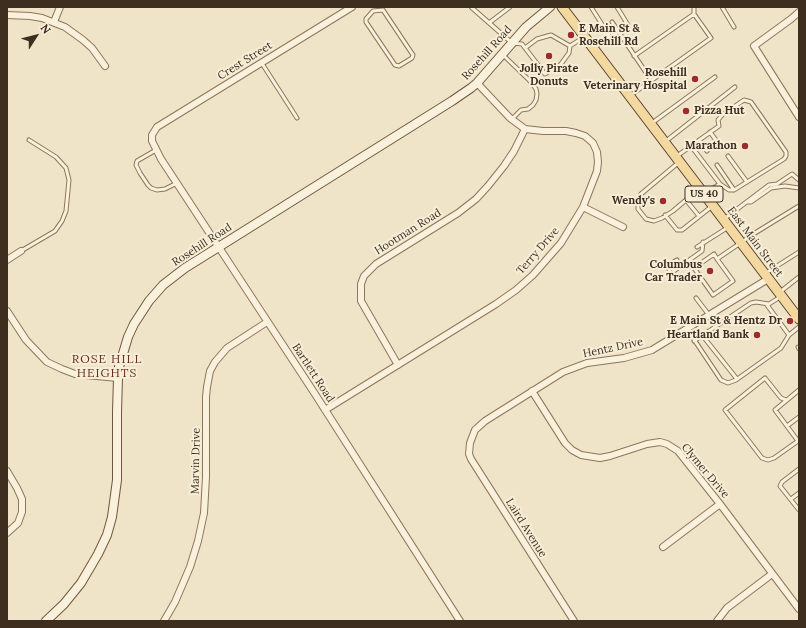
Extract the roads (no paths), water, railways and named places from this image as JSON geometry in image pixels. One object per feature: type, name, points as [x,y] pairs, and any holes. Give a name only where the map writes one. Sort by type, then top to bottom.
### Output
[{"type":"main road","name":"East Main Street","points":[[562,7],[799,320]]},
{"type":"street","points":[[54,22],[60,7]]},
{"type":"street","name":"Crest Street","points":[[152,135],[158,127],[352,7]]},
{"type":"street","name":"Rosehill Road","points":[[46,621],[64,604],[81,583],[107,535],[112,517],[117,480],[119,367],[128,337],[134,324],[149,301],[163,285],[175,275],[452,101],[477,82],[533,20],[550,7]]},
{"type":"street","points":[[799,12],[791,20],[754,46],[799,117]]},
{"type":"street","points":[[7,15],[30,16],[54,22],[65,27],[83,40],[98,55],[105,66]]},
{"type":"street","points":[[477,82],[512,119],[525,129]]},
{"type":"street","name":"Terry Drive","points":[[325,410],[496,304],[516,290],[533,274],[561,243],[583,207],[597,171],[597,152],[593,143],[585,136],[576,133],[566,131],[525,129]]},
{"type":"street","name":"Hootman Road","points":[[398,365],[364,309],[361,301],[361,284],[364,276],[376,264],[458,213],[476,199],[504,166],[514,151],[525,129]]},
{"type":"street","name":"Bartlett Road","points":[[152,135],[152,141],[156,150],[460,621]]},
{"type":"street","points":[[583,207],[623,227]]},
{"type":"street","points":[[7,260],[21,251]]},
{"type":"street","name":"Hentz Drive","points":[[470,443],[471,436],[480,424],[563,372],[587,363],[639,355],[652,350],[709,315],[767,276]]},
{"type":"street","points":[[7,311],[26,340],[47,362],[75,374],[118,378]]},
{"type":"street","name":"Marvin Drive","points":[[164,621],[175,602],[188,573],[198,541],[204,513],[206,476],[206,397],[210,371],[218,358],[227,348],[267,322]]},
{"type":"street","name":"Clymer Drive","points":[[532,391],[559,435],[572,450],[586,456],[600,458],[647,444],[660,442],[667,444],[678,451],[799,609]]},
{"type":"street","name":"Laird Avenue","points":[[470,443],[469,454],[474,464],[574,621]]},
{"type":"street","points":[[7,471],[22,499],[22,512],[18,523],[7,533]]},
{"type":"street","points":[[663,547],[720,504]]},
{"type":"street","points":[[717,621],[727,608],[772,574]]},
{"type":"lane","points":[[471,7],[512,43],[522,44],[545,74],[561,64],[569,53],[570,46],[584,37]]},
{"type":"lane","points":[[489,23],[510,7]]},
{"type":"lane","points":[[591,7],[610,37]]},
{"type":"lane","points":[[593,48],[628,24],[617,7]]},
{"type":"lane","points":[[629,96],[711,38],[694,14],[694,7]]},
{"type":"lane","points":[[722,7],[734,27]]},
{"type":"lane","points":[[372,9],[383,10],[386,12],[413,55],[412,58],[398,66],[395,65],[366,22],[366,19],[372,9]]},
{"type":"lane","points":[[634,56],[694,14]]},
{"type":"lane","points":[[612,22],[651,80]]},
{"type":"lane","points":[[525,48],[537,39],[551,35],[570,46]]},
{"type":"lane","points":[[502,54],[529,80],[536,88],[537,94],[533,105],[528,109],[521,110],[512,119]]},
{"type":"lane","points":[[261,62],[297,118]]},
{"type":"lane","points":[[651,124],[715,78]]},
{"type":"lane","points":[[664,142],[734,87]]},
{"type":"lane","points":[[691,146],[720,184],[729,190],[734,190],[784,159],[786,152],[751,102],[744,100],[722,115],[718,120],[719,126],[691,146],[662,176],[641,194],[638,202],[638,209],[646,219],[654,221],[665,216],[686,200],[702,191],[720,184]]},
{"type":"lane","points":[[710,132],[718,143]]},
{"type":"lane","points":[[21,251],[55,231],[62,221],[66,211],[69,180],[66,168],[56,157],[28,140]]},
{"type":"lane","points":[[699,140],[707,151]]},
{"type":"lane","points":[[156,150],[143,156],[137,162],[136,165],[140,173],[148,185],[156,190],[165,189],[177,183]]},
{"type":"lane","points":[[728,156],[747,182]]},
{"type":"lane","points":[[717,165],[734,190]]},
{"type":"lane","points":[[697,247],[726,223],[746,202],[768,185],[777,184],[792,174],[799,180]]},
{"type":"lane","points":[[746,202],[751,202],[771,188],[778,186],[792,186],[799,188]]},
{"type":"lane","points":[[686,200],[699,216]]},
{"type":"lane","points":[[665,216],[677,230],[682,230],[713,206]]},
{"type":"lane","points":[[717,259],[799,206]]},
{"type":"lane","points":[[677,260],[667,266],[671,272],[702,251],[703,242]]},
{"type":"lane","points":[[767,276],[799,252]]},
{"type":"lane","points":[[714,254],[717,259],[733,281],[713,295],[694,268],[714,254]]},
{"type":"lane","points":[[767,305],[772,303],[799,277]]},
{"type":"lane","points":[[696,298],[709,315]]},
{"type":"lane","points":[[695,342],[702,335],[751,303],[756,302],[767,305],[789,335]]},
{"type":"lane","points":[[687,329],[721,380],[728,383],[738,379],[781,348],[799,320]]},
{"type":"lane","points":[[702,335],[738,379]]},
{"type":"lane","points":[[786,400],[781,398],[765,378],[725,410],[762,458],[768,460],[774,458],[798,441],[775,410],[799,390]]},
{"type":"lane","points":[[787,426],[799,417]]},
{"type":"lane","points":[[799,469],[782,482],[780,486],[799,510]]},
{"type":"lane","points":[[791,499],[799,493]]},
{"type":"place","name":"E Main St & Rosehill Rd","points":[[571,35]]},
{"type":"place","name":"Jolly Pirate Donuts","points":[[549,56]]},
{"type":"place","name":"Rosehill Veterinary Hospital","points":[[695,79]]},
{"type":"place","name":"Pizza Hut","points":[[686,111]]},
{"type":"place","name":"Marathon","points":[[745,146]]},
{"type":"place","name":"Wendy's","points":[[663,201]]},
{"type":"place","name":"Columbus Car Trader","points":[[710,271]]},
{"type":"place","name":"E Main St & Hentz Dr","points":[[790,321]]},
{"type":"place","name":"Heartland Bank","points":[[757,335]]},
{"type":"district","name":"ROSE HILL HEIGHTS","points":[[107,367]]}]
